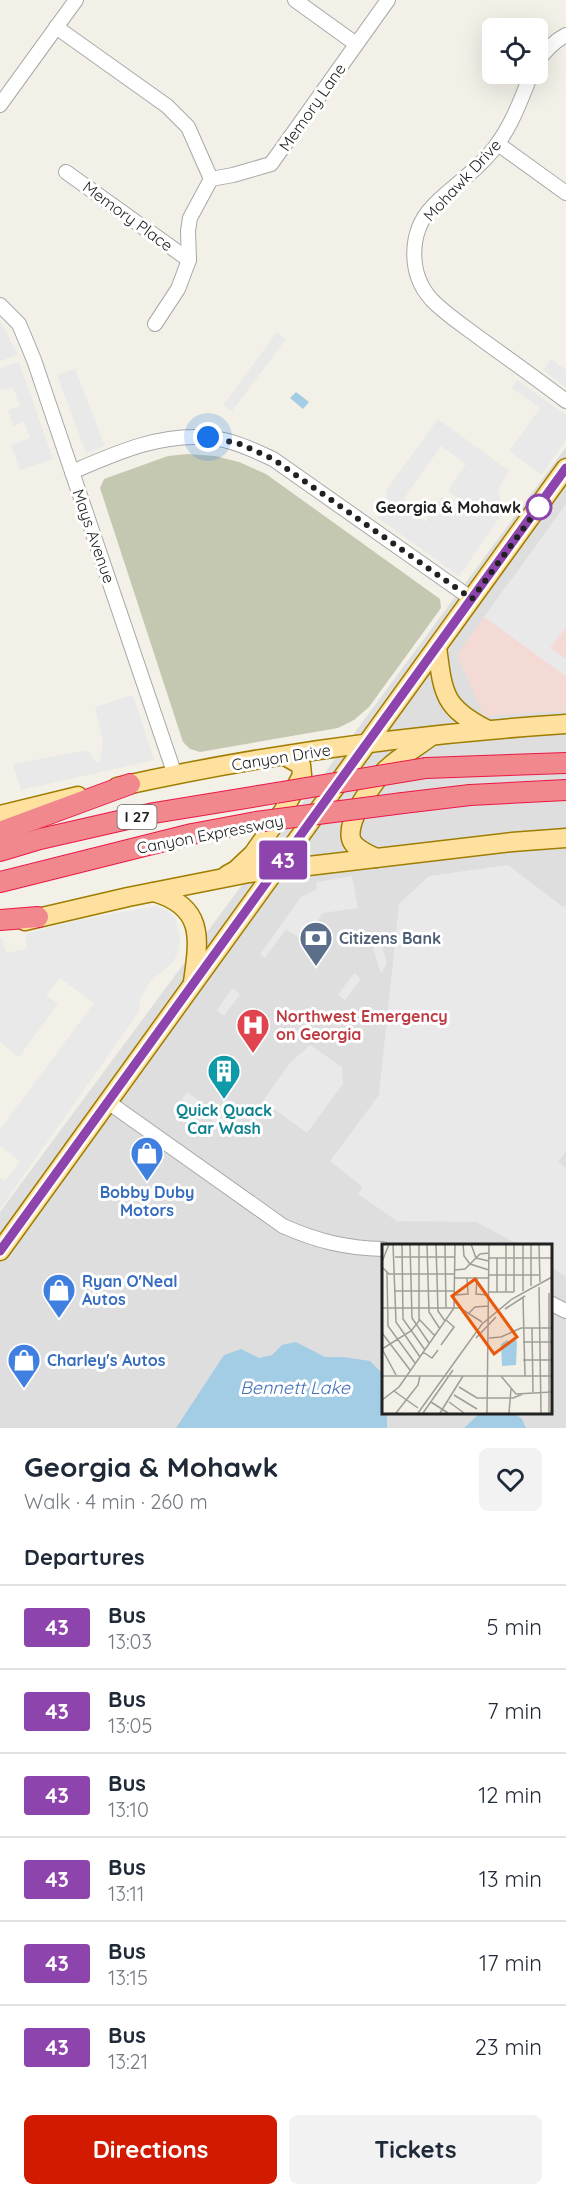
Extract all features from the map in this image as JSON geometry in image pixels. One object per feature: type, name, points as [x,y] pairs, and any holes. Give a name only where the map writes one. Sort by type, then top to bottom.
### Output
[{"type":"highway","name":"Canyon Expressway","points":[[0,851],[40,839],[154,813],[426,768],[566,763]]},
{"type":"highway","points":[[0,832],[130,784]]},
{"type":"highway","name":"Canyon Expressway","points":[[0,882],[192,834],[256,822],[470,795],[566,790]]},
{"type":"highway","points":[[0,920],[38,918]]},
{"type":"main road","points":[[0,1251],[566,468]]},
{"type":"main road","points":[[437,647],[441,677],[450,704],[466,719],[486,729]]},
{"type":"main road","name":"Canyon Drive","points":[[0,815],[130,784],[285,756],[486,729],[566,724]]},
{"type":"main road","points":[[376,858],[353,843],[350,827],[355,815],[374,784],[388,767],[432,736]]},
{"type":"main road","points":[[218,880],[236,870],[253,854],[284,810],[302,775],[298,762],[285,756]]},
{"type":"main road","points":[[0,927],[154,892],[276,869],[566,838]]},
{"type":"main road","points":[[154,892],[171,897],[184,907],[194,920],[198,936],[193,985]]},
{"type":"street","points":[[0,105],[76,0]]},
{"type":"street","points":[[295,0],[356,44]]},
{"type":"street","name":"Memory Lane","points":[[211,179],[233,176],[271,164],[388,0]]},
{"type":"street","points":[[56,27],[167,106],[188,126],[211,179],[190,218],[189,260],[178,289],[155,324]]},
{"type":"street","points":[[548,49],[566,35]]},
{"type":"street","name":"Mohawk Drive","points":[[527,84],[518,108],[498,144],[482,163],[433,207],[422,220],[416,235],[416,268],[430,298],[454,319],[566,401]]},
{"type":"street","points":[[498,144],[566,193]]},
{"type":"street","name":"Memory Place","points":[[66,172],[189,260]]},
{"type":"street","name":"Mays Avenue","points":[[0,305],[19,324],[31,351],[175,775]]},
{"type":"street","points":[[72,472],[150,442],[184,437],[212,438],[240,444],[273,459],[472,599]]},
{"type":"street","points":[[108,1102],[283,1226],[315,1240],[351,1247],[382,1249]]},
{"type":"street","points":[[551,1304],[566,1311]]},
{"type":"shaded area","points":[[0,320],[18,355],[0,361]]},
{"type":"shaded area","points":[[277,332],[286,339],[232,411],[223,405]]},
{"type":"shaded area","points":[[551,359],[566,370],[566,387],[543,370]]},
{"type":"shaded area","points":[[19,362],[53,459],[20,470],[11,445],[30,438],[24,422],[13,426],[8,410],[20,406],[13,387],[1,390],[0,386],[0,368]]},
{"type":"shaded area","points":[[75,369],[105,446],[86,453],[57,375]]},
{"type":"shaded area","points":[[517,380],[566,415],[566,440],[542,475],[509,451],[540,408],[512,388]]},
{"type":"shaded area","points":[[438,419],[509,471],[498,489],[504,511],[459,576],[378,518],[388,500],[385,492]],"holes":[[[441,446],[466,464],[448,491],[460,500],[455,507],[442,497],[425,522],[400,504]]]},
{"type":"shaded area","points":[[566,447],[566,1428],[0,1428],[0,1212]]},
{"type":"shaded area","points":[[188,454],[215,456],[239,462],[266,474],[440,599],[441,608],[369,707],[354,720],[338,728],[200,752],[190,749],[183,742],[100,488],[104,479],[168,456]]},
{"type":"shaded area","points":[[566,504],[566,711],[484,716],[457,655]]},
{"type":"shaded area","points":[[566,504],[566,627],[550,648],[566,659],[566,676],[484,617]]},
{"type":"shaded area","points":[[133,695],[154,760],[21,790],[13,764],[88,750],[96,762],[100,762],[103,742],[95,707]]},
{"type":"shaded area","points":[[508,865],[563,907],[566,905],[566,1151],[558,1162],[566,1168],[566,1277],[551,1267],[551,1244],[518,1244],[476,1222],[397,1221],[358,1194],[363,1187],[330,1161],[379,1095],[399,904],[429,876]]},
{"type":"shaded area","points":[[352,876],[358,908],[323,913],[303,941],[286,929],[265,958],[260,954],[301,897],[316,890],[317,882]]},
{"type":"shaded area","points":[[156,906],[168,911],[176,920],[180,936],[179,949],[174,961],[150,982],[139,1001],[140,1010],[0,1209],[0,1178],[5,1181],[20,1161],[0,1146],[0,1129],[94,1003],[60,978],[46,995],[58,1004],[19,1057],[0,1042],[0,938],[2,938],[6,953],[26,949],[26,934],[73,921]]},
{"type":"shaded area","points":[[378,944],[382,947],[387,963],[381,974],[373,948]]},
{"type":"shaded area","points":[[354,973],[361,979],[345,1000],[338,995]]},
{"type":"shaded area","points":[[233,988],[240,994],[224,1016],[217,1010]]},
{"type":"shaded area","points":[[310,1045],[342,1067],[343,1084],[307,1133],[263,1101],[290,1063]]},
{"type":"shaded area","points":[[187,1092],[241,1132],[237,1138],[182,1099]]},
{"type":"water","points":[[296,392],[309,402],[303,409],[290,398]]},
{"type":"water","name":"Bennett Lake","points":[[296,1342],[325,1357],[370,1361],[382,1373],[382,1413],[387,1413],[387,1428],[176,1428],[224,1355],[241,1349],[259,1358],[272,1355],[282,1345]]},
{"type":"water","points":[[480,1413],[514,1413],[522,1419],[526,1428],[464,1428]]},
{"type":"bus line","name":"43","points":[[0,1251],[566,468]]},
{"type":"place","name":"Georgia & Mohawk","points":[[539,507]]},
{"type":"place","name":"Citizens Bank","points":[[316,967]]},
{"type":"place","name":"Northwest Emergency on Georgia","points":[[253,1054]]},
{"type":"place","name":"Quick Quack Car Wash","points":[[224,1100]]},
{"type":"place","name":"Bobby Duby Motors","points":[[147,1182]]},
{"type":"place","name":"Ryan O'Neal Autos","points":[[59,1319]]},
{"type":"place","name":"Charley's Autos","points":[[24,1389]]},
{"type":"route","points":[[208,437],[240,444],[273,459],[472,599],[539,507]]}]
